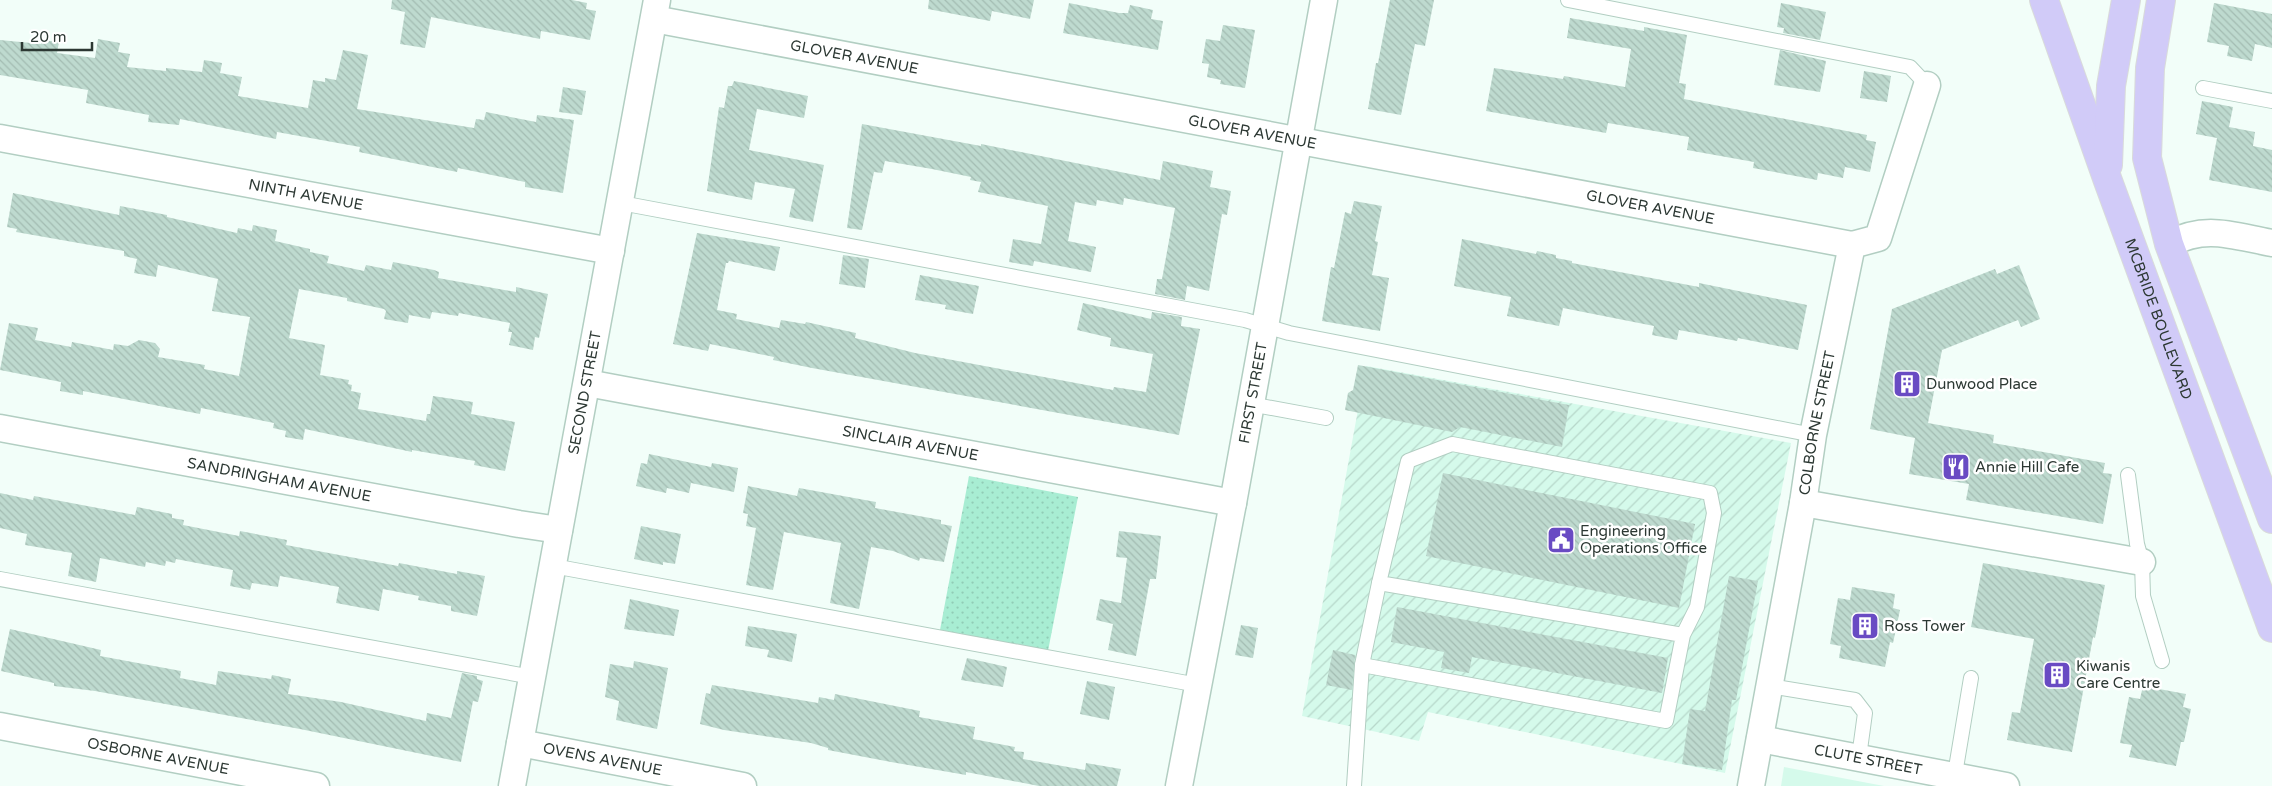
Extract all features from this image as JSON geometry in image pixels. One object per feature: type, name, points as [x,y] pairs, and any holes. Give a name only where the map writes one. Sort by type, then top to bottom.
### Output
[{"type":"main road","points":[[2044,0],[2108,181]]},
{"type":"main road","name":"MCBRIDE BOULEVARD","points":[[2126,0],[2111,86],[2108,181],[2272,628]]},
{"type":"main road","points":[[2160,0],[2150,68],[2146,158],[2169,244],[2272,519]]},
{"type":"street","name":"FIRST STREET","points":[[1180,786],[1324,0]]},
{"type":"street","name":"GLOVER AVENUE","points":[[656,10],[1298,141],[1852,245]]},
{"type":"street","name":"SECOND STREET","points":[[512,786],[656,10]]},
{"type":"street","points":[[1852,245],[1878,238],[1927,85]]},
{"type":"street","name":"NINTH AVENUE","points":[[0,138],[611,251]]},
{"type":"street","points":[[2169,244],[2184,236],[2210,232],[2272,243]]},
{"type":"street","name":"COLBORNE STREET","points":[[1751,786],[1803,503],[1813,435],[1852,245]]},
{"type":"street","name":"SINCLAIR AVENUE","points":[[587,383],[1233,503]]},
{"type":"street","name":"SANDRINGHAM AVENUE","points":[[0,428],[559,530]]},
{"type":"street","points":[[1803,503],[2142,562]]},
{"type":"street","name":"OSBORNE AVENUE","points":[[0,726],[316,786]]},
{"type":"street","name":"CLUTE STREET","points":[[1760,739],[1859,758],[1954,781],[2006,786]]},
{"type":"street","name":"OVENS AVENUE","points":[[520,743],[743,786]]},
{"type":"lane","points":[[1568,0],[1910,67],[1927,85]]},
{"type":"lane","points":[[2203,88],[2272,100]]},
{"type":"lane","points":[[620,203],[1236,318],[1289,333],[1813,435]]},
{"type":"lane","points":[[1250,404],[1326,418]]},
{"type":"lane","points":[[1354,786],[1362,665],[1378,584],[1408,461],[1452,444],[1710,493],[1714,513],[1697,607],[1683,635],[1666,721],[1362,665]]},
{"type":"lane","points":[[2128,475],[2137,544],[2142,562],[2143,596],[2162,661]]},
{"type":"lane","points":[[553,566],[1198,685]]},
{"type":"lane","points":[[0,579],[532,677]]},
{"type":"lane","points":[[1378,584],[1683,635]]},
{"type":"lane","points":[[1954,781],[1972,678]]},
{"type":"lane","points":[[1770,686],[1855,700],[1865,713],[1859,758]]},
{"type":"shaded area","points":[[1366,366],[1791,443],[1725,773],[1428,712],[1419,741],[1302,716]]},
{"type":"shaded area","points":[[1784,767],[1884,786],[1781,786]]},
{"type":"green space","points":[[969,476],[1078,497],[1048,651],[940,630]]},
{"type":"building","points":[[392,0],[572,0],[587,3],[586,9],[596,11],[590,40],[541,31],[540,39],[431,17],[425,48],[400,44],[405,12],[391,9]]},
{"type":"building","points":[[929,0],[1034,0],[1030,19],[992,11],[990,21],[928,9]]},
{"type":"building","points":[[1390,0],[1434,0],[1425,46],[1415,44],[1401,115],[1368,109]]},
{"type":"building","points":[[1069,3],[1119,13],[1128,13],[1130,5],[1153,10],[1151,19],[1163,21],[1158,50],[1063,33]]},
{"type":"building","points":[[1781,3],[1826,12],[1820,40],[1783,33],[1784,28],[1777,27]]},
{"type":"building","points":[[2214,3],[2272,14],[2272,48],[2255,44],[2252,61],[2227,56],[2229,46],[2207,42]]},
{"type":"building","points":[[1570,18],[1644,31],[1644,27],[1687,35],[1679,83],[1686,84],[1684,99],[1867,135],[1866,140],[1876,142],[1870,172],[1845,167],[1843,178],[1818,173],[1817,180],[1753,168],[1754,162],[1687,150],[1689,137],[1608,123],[1606,133],[1486,111],[1494,68],[1563,79],[1564,76],[1625,87],[1631,49],[1567,38]]},
{"type":"building","points":[[1223,25],[1255,30],[1245,88],[1220,84],[1221,80],[1207,77],[1209,64],[1202,63],[1206,39],[1220,41]]},
{"type":"building","points":[[98,39],[120,43],[118,52],[130,54],[127,67],[166,71],[166,68],[202,72],[204,60],[222,63],[220,73],[242,77],[238,96],[308,108],[313,80],[325,82],[325,78],[336,80],[343,50],[368,55],[357,109],[474,128],[476,119],[484,120],[486,112],[536,122],[537,115],[574,120],[563,193],[525,187],[525,182],[458,168],[457,172],[359,152],[360,147],[277,132],[276,139],[180,119],[179,125],[148,122],[149,115],[86,103],[88,90],[0,75],[0,40],[41,44],[42,40],[59,42],[57,53],[95,58]]},
{"type":"building","points":[[1780,50],[1826,61],[1820,92],[1774,85]]},
{"type":"building","points":[[1864,71],[1891,76],[1887,102],[1860,98]]},
{"type":"building","points":[[734,81],[808,96],[804,118],[757,109],[749,150],[824,165],[813,222],[789,217],[795,189],[755,182],[752,200],[707,191],[719,107],[724,108],[728,86],[732,86]]},
{"type":"building","points":[[563,87],[586,91],[582,115],[559,112]]},
{"type":"building","points":[[2202,101],[2233,107],[2229,127],[2255,132],[2253,146],[2272,150],[2272,192],[2209,180],[2217,138],[2196,134]]},
{"type":"building","points":[[862,124],[981,146],[981,144],[1160,180],[1163,161],[1213,171],[1210,187],[1231,191],[1227,215],[1222,214],[1209,291],[1187,286],[1185,300],[1155,294],[1157,279],[1162,279],[1175,208],[1124,198],[1123,205],[1097,200],[1096,206],[1075,202],[1068,241],[1096,247],[1091,272],[1034,261],[1033,266],[1009,262],[1013,239],[1041,244],[1048,206],[978,192],[981,182],[970,180],[971,177],[932,169],[885,161],[882,173],[874,172],[862,230],[847,228]]},
{"type":"building","points":[[13,193],[119,215],[120,206],[167,215],[167,217],[237,233],[238,228],[252,231],[253,225],[277,230],[275,241],[310,249],[310,252],[329,256],[327,263],[364,271],[366,265],[391,270],[393,262],[434,270],[439,272],[438,278],[516,292],[516,287],[548,294],[539,338],[535,337],[533,350],[509,345],[512,332],[508,332],[510,323],[459,313],[458,316],[432,312],[430,319],[409,315],[408,323],[384,319],[386,311],[384,309],[347,301],[347,298],[299,289],[289,338],[325,345],[320,375],[349,380],[348,384],[352,385],[351,391],[361,393],[358,409],[426,421],[427,414],[430,414],[433,396],[473,402],[471,414],[515,422],[505,471],[474,465],[475,461],[412,450],[412,452],[305,429],[303,440],[285,437],[286,431],[273,428],[274,423],[201,408],[200,414],[83,391],[83,395],[60,391],[61,382],[0,370],[9,323],[38,328],[35,340],[71,347],[72,342],[113,350],[114,344],[128,346],[139,340],[155,343],[160,349],[158,357],[205,365],[204,369],[239,376],[250,317],[212,311],[218,279],[158,265],[156,277],[134,273],[137,259],[124,256],[124,251],[16,232],[17,229],[7,227]]},
{"type":"building","points":[[1354,201],[1382,206],[1375,241],[1378,242],[1372,275],[1389,278],[1380,331],[1322,321],[1331,267],[1334,268],[1345,212],[1351,214]]},
{"type":"building","points":[[697,233],[780,247],[775,271],[729,261],[726,263],[717,310],[737,314],[736,319],[779,328],[781,320],[805,324],[806,322],[856,333],[855,338],[915,353],[1113,390],[1114,387],[1146,392],[1153,354],[1110,346],[1111,338],[1077,330],[1083,303],[1151,319],[1152,312],[1182,317],[1181,326],[1200,329],[1179,435],[812,368],[773,360],[774,357],[710,344],[708,351],[673,344]]},
{"type":"building","points":[[1462,239],[1536,254],[1537,251],[1556,255],[1556,258],[1572,261],[1572,263],[1699,287],[1699,283],[1807,305],[1798,350],[1738,338],[1737,341],[1679,330],[1677,340],[1652,335],[1654,326],[1563,308],[1559,326],[1507,316],[1511,297],[1454,286]]},
{"type":"building","points":[[843,255],[869,259],[865,288],[839,284]]},
{"type":"building","points":[[2019,265],[2040,319],[2021,327],[2018,320],[1942,350],[1928,423],[1994,435],[1993,443],[2105,463],[2103,473],[2112,474],[2103,524],[1966,500],[1969,484],[1909,474],[1915,438],[1870,429],[1892,309],[1995,269],[1997,274]]},
{"type":"building","points":[[920,275],[979,286],[973,314],[945,309],[946,305],[915,300]]},
{"type":"building","points":[[1358,365],[1569,405],[1562,447],[1460,427],[1452,432],[1345,410],[1348,393],[1353,390]]},
{"type":"building","points":[[649,454],[711,467],[712,463],[738,468],[734,492],[691,483],[689,493],[667,488],[666,493],[636,486],[641,463],[647,464]]},
{"type":"building","name":"Engineering Operations Office","points":[[1443,473],[1695,524],[1679,608],[1426,556]]},
{"type":"building","points":[[748,486],[797,496],[799,488],[876,502],[875,508],[941,520],[941,524],[952,526],[944,562],[920,558],[919,561],[893,551],[871,547],[859,609],[830,603],[841,543],[784,532],[773,590],[746,585],[756,528],[746,526],[748,514],[743,513]]},
{"type":"building","points":[[0,493],[33,500],[34,496],[135,515],[137,507],[172,514],[172,518],[184,520],[183,525],[239,536],[240,531],[287,540],[286,545],[398,566],[399,563],[457,574],[457,571],[485,576],[477,616],[451,611],[451,606],[418,600],[419,596],[383,589],[379,611],[336,603],[339,587],[280,576],[278,587],[252,583],[250,590],[230,586],[233,570],[176,559],[175,563],[166,561],[165,566],[146,562],[145,567],[100,558],[96,582],[68,576],[72,553],[25,545],[27,534],[0,528]]},
{"type":"building","points":[[641,526],[681,534],[675,564],[663,562],[663,565],[634,559]]},
{"type":"building","points":[[1119,531],[1161,536],[1156,579],[1150,579],[1136,656],[1108,650],[1113,624],[1096,620],[1100,599],[1121,603],[1127,558],[1116,557]]},
{"type":"building","name":"Kiwanis Care Centre","points":[[1983,563],[2105,585],[2095,638],[2093,637],[2072,752],[2007,740],[2012,712],[2020,713],[2034,639],[1971,627]]},
{"type":"building","points":[[1729,576],[1758,581],[1736,700],[1732,700],[1722,770],[1682,764],[1690,709],[1705,711]]},
{"type":"building","name":"Ross Tower","points":[[1852,587],[1895,594],[1893,608],[1900,610],[1893,643],[1890,642],[1885,667],[1839,658],[1841,646],[1830,644],[1838,598],[1850,600]]},
{"type":"building","points":[[630,599],[679,610],[674,636],[624,629]]},
{"type":"building","points":[[1397,607],[1668,658],[1662,693],[1472,657],[1469,673],[1441,668],[1444,652],[1391,642]]},
{"type":"building","points":[[1241,625],[1258,628],[1253,658],[1235,655]]},
{"type":"building","points":[[748,626],[797,634],[792,662],[767,657],[769,650],[745,646]]},
{"type":"building","points":[[10,629],[101,650],[100,656],[181,671],[180,678],[216,685],[218,671],[271,679],[272,675],[291,679],[288,694],[341,702],[426,721],[427,713],[451,718],[462,673],[477,676],[477,679],[483,681],[478,702],[473,701],[461,762],[300,729],[95,691],[54,686],[54,683],[1,671]]},
{"type":"building","points":[[1333,650],[1355,655],[1352,690],[1326,685]]},
{"type":"building","points":[[967,658],[1007,667],[1003,687],[961,680]]},
{"type":"building","points":[[634,661],[668,668],[657,729],[616,720],[619,701],[605,697],[610,664],[633,668]]},
{"type":"building","points":[[1087,681],[1115,687],[1109,720],[1080,714]]},
{"type":"building","points":[[712,685],[818,703],[819,697],[834,700],[835,694],[920,711],[919,717],[975,727],[973,739],[1015,747],[1014,751],[1024,752],[1023,759],[1085,770],[1086,763],[1121,769],[1117,786],[1039,786],[966,772],[966,775],[891,762],[828,750],[828,748],[811,743],[724,730],[700,724],[706,693],[710,694]]},
{"type":"building","points":[[2143,686],[2186,694],[2183,707],[2191,709],[2184,742],[2181,742],[2176,766],[2129,757],[2132,745],[2120,743],[2129,697],[2140,699]]},
{"type":"place","name":"Dunwood Place","points":[[1907,384]]},
{"type":"place","name":"Annie Hill Cafe","points":[[1956,467]]},
{"type":"place","name":"Engineering Operations Office","points":[[1561,540]]},
{"type":"place","name":"Ross Tower","points":[[1865,626]]},
{"type":"place","name":"Kiwanis Care Centre","points":[[2057,675]]}]
